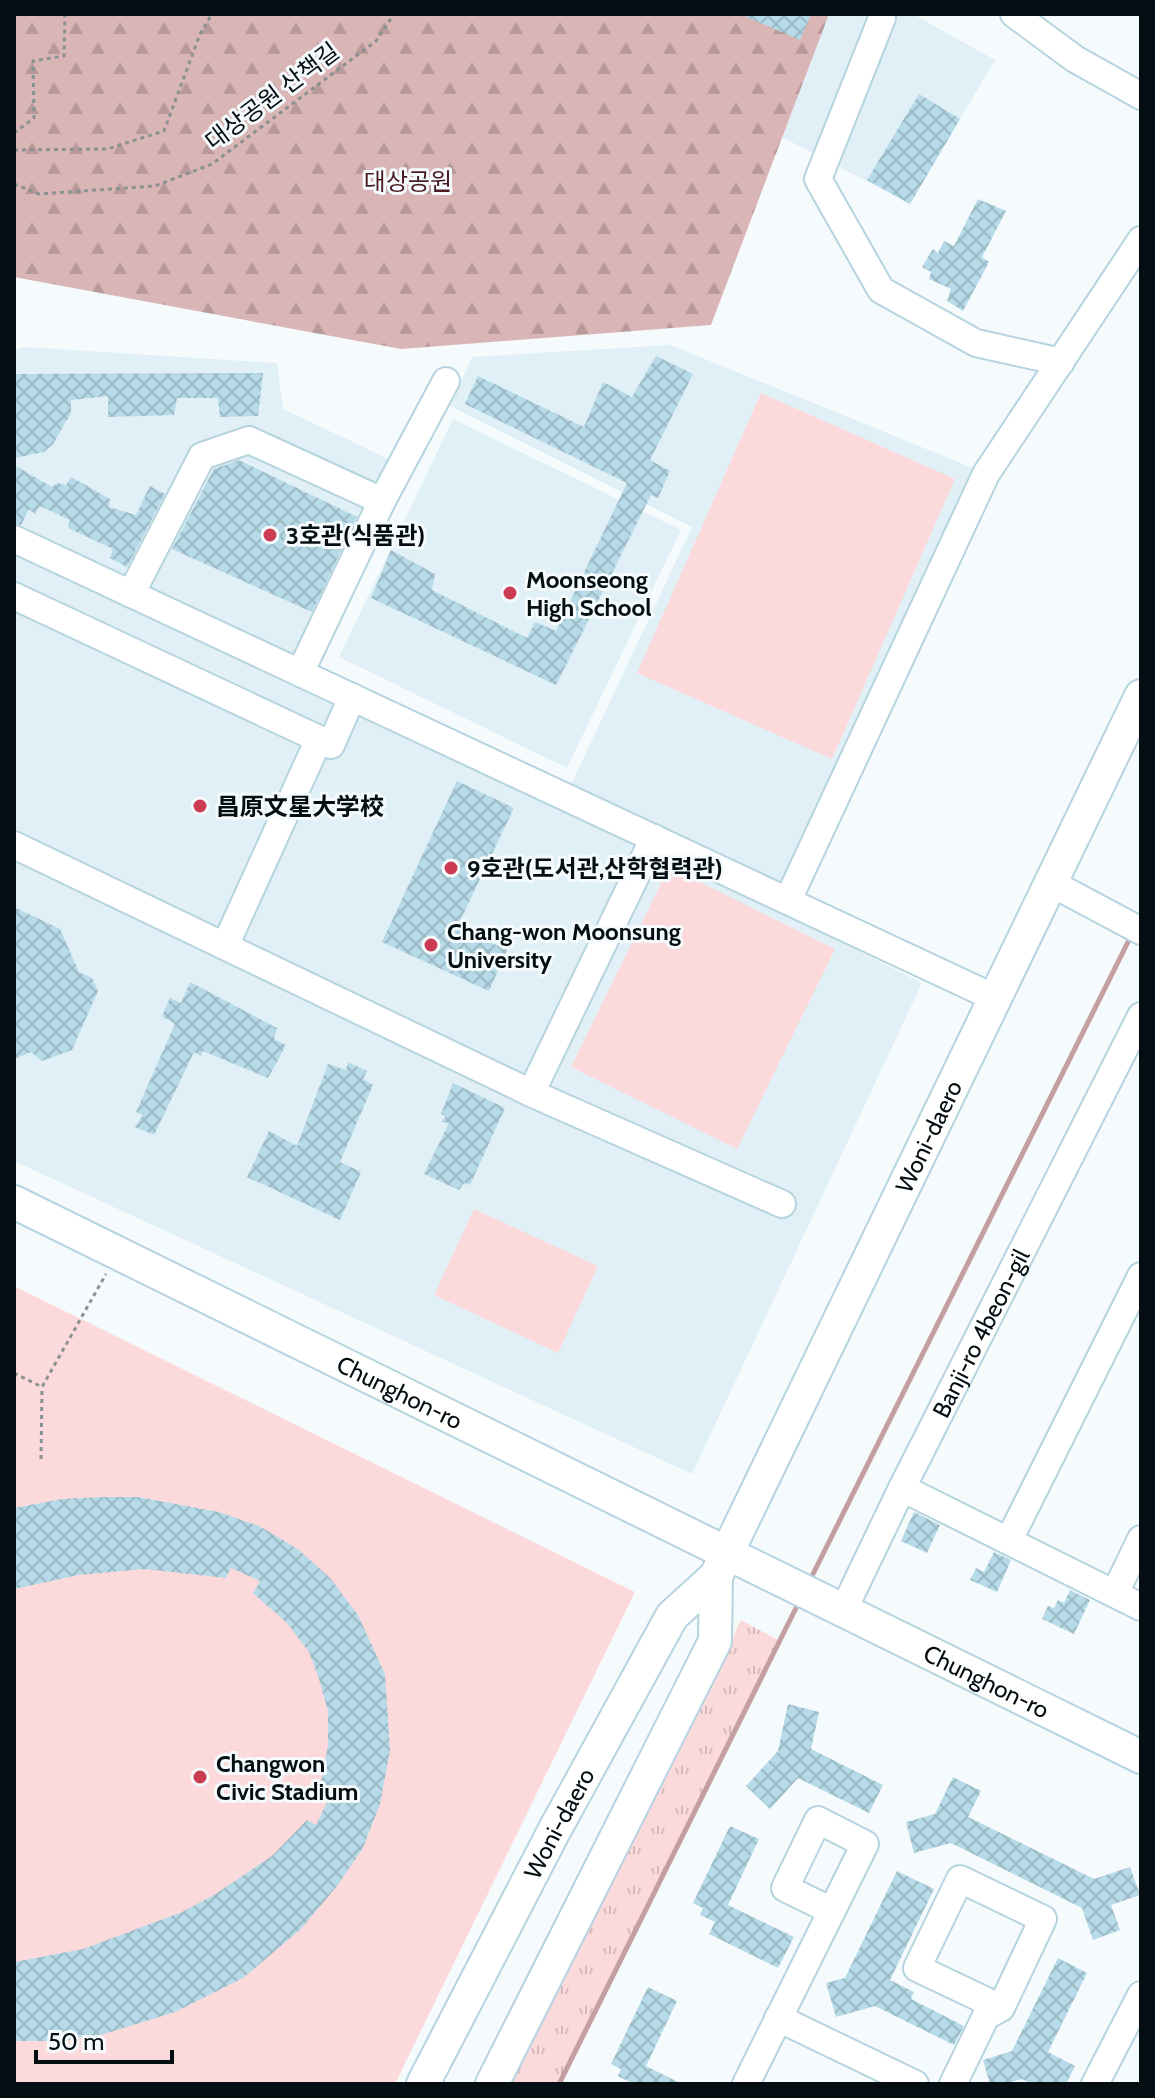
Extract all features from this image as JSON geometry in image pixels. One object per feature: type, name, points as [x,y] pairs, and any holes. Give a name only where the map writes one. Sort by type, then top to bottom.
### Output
[{"type":"main road","name":"Woni-daero","points":[[423,2084],[554,1831],[672,1616],[722,1565],[1141,696]]},
{"type":"main road","name":"Chunghon-ro","points":[[14,1202],[722,1565],[786,1583],[1141,1757]]},
{"type":"main road","name":"Woni-daero","points":[[492,2084],[715,1641],[722,1565]]},
{"type":"street","points":[[1014,14],[1075,59],[1141,96]]},
{"type":"street","points":[[882,18],[818,179],[881,290],[976,343],[1061,362]]},
{"type":"street","points":[[788,900],[986,474],[1141,240]]},
{"type":"street","points":[[300,673],[382,501],[446,381]]},
{"type":"street","points":[[131,594],[202,456],[249,440],[382,501]]},
{"type":"street","points":[[14,539],[995,998]]},
{"type":"street","points":[[14,596],[331,745],[352,697]]},
{"type":"street","points":[[225,946],[319,739]]},
{"type":"street","points":[[531,1093],[654,838]]},
{"type":"street","points":[[14,845],[531,1093],[782,1204]]},
{"type":"street","points":[[1051,883],[1132,926]]},
{"type":"street","name":"Banji-ro 4beon-gil","points":[[838,1609],[1131,1061],[1141,1016]]},
{"type":"street","points":[[1009,1540],[1141,1276]]},
{"type":"street","points":[[902,1488],[1141,1607]]},
{"type":"street","points":[[1115,1593],[1141,1539]]},
{"type":"street","points":[[953,2084],[986,2016],[1001,2008],[1043,1919],[960,1879],[917,1968],[1001,2008]]},
{"type":"street","points":[[746,2084],[832,1911]]},
{"type":"street","points":[[1095,2084],[1141,1995]]},
{"type":"street","points":[[778,2018],[915,2084]]},
{"type":"path","points":[[14,133],[34,118],[33,61],[64,56],[65,14]]},
{"type":"path","name":"대상공원 산책길","points":[[14,150],[107,149],[164,131],[200,34],[212,14]]},
{"type":"path","name":"대상공원 산책길","points":[[14,184],[39,194],[155,186],[212,164],[376,41],[394,14]]},
{"type":"path","points":[[41,1459],[42,1387],[118,1253]]},
{"type":"path","points":[[14,1373],[42,1387]]},
{"type":"shaded area","points":[[811,14],[913,14],[995,60],[910,204],[765,128]]},
{"type":"shaded area","name":"Chang-won Moonsung University","points":[[671,345],[973,468],[772,907],[922,983],[692,1474],[14,1161],[14,350],[25,347],[277,363],[283,409],[410,469],[307,685],[560,808],[692,527],[450,406],[472,357]]},
{"type":"shaded area","name":"Moonseong High School","points":[[453,419],[681,530],[567,768],[339,657]]},
{"type":"green space","name":"대상공원","points":[[14,14],[829,14],[711,325],[401,349],[14,277]]},
{"type":"green space","points":[[761,393],[955,479],[832,759],[637,673]]},
{"type":"green space","points":[[669,867],[835,949],[737,1149],[571,1067]]},
{"type":"green space","points":[[474,1209],[598,1266],[558,1353],[434,1295]]},
{"type":"green space","points":[[14,1286],[635,1592],[395,2084],[14,2084]]},
{"type":"green space","points":[[741,1620],[780,1641],[562,2084],[512,2084]]},
{"type":"building","points":[[740,14],[811,14],[800,40]]},
{"type":"building","points":[[919,94],[960,119],[910,204],[867,180]]},
{"type":"building","points":[[978,199],[1006,211],[982,257],[989,262],[963,311],[947,301],[951,289],[929,279],[931,272],[922,267],[933,249],[938,253],[944,241],[954,246]]},
{"type":"building","points":[[656,356],[693,374],[650,460],[670,471],[658,498],[651,495],[556,685],[371,598],[391,550],[435,574],[432,590],[527,638],[535,622],[556,631],[627,483],[465,404],[478,376],[584,427],[603,382],[632,397]]},
{"type":"building","points":[[263,373],[258,416],[220,417],[218,398],[177,398],[174,415],[108,417],[108,396],[71,400],[71,413],[53,444],[44,452],[14,458],[14,374]]},
{"type":"building","name":"3호관(식품관)","points":[[239,460],[357,517],[312,612],[172,549],[214,469]]},
{"type":"building","points":[[14,465],[52,487],[57,483],[66,485],[71,477],[110,499],[109,507],[136,515],[150,486],[165,494],[127,567],[110,558],[113,549],[68,528],[70,520],[40,506],[35,514],[29,509],[21,525],[14,523]]},
{"type":"building","name":"9호관(도서관,산학협력관)","points":[[457,781],[514,808],[457,927],[507,950],[489,991],[382,942]]},
{"type":"building","points":[[14,907],[60,929],[79,972],[92,978],[98,991],[72,1050],[42,1061],[31,1052],[14,1059]]},
{"type":"building","points":[[190,982],[277,1028],[274,1039],[286,1045],[268,1078],[203,1051],[201,1056],[194,1052],[154,1135],[135,1127],[143,1115],[136,1112],[175,1024],[162,1016],[170,998],[181,1003]]},
{"type":"building","points":[[348,1062],[367,1071],[363,1079],[373,1085],[340,1162],[361,1172],[340,1220],[247,1177],[269,1131],[297,1146],[328,1064],[346,1070]]},
{"type":"building","points":[[453,1083],[505,1108],[470,1185],[464,1183],[459,1190],[424,1174],[449,1123],[441,1122],[446,1116],[441,1114]]},
{"type":"building","points":[[138,1497],[219,1512],[259,1526],[298,1549],[330,1578],[358,1615],[385,1674],[390,1750],[380,1804],[363,1848],[337,1886],[301,1929],[243,1978],[175,2012],[104,2034],[63,2041],[14,2041],[14,1962],[83,1949],[182,1912],[214,1895],[272,1856],[307,1820],[316,1825],[331,1794],[320,1788],[328,1745],[328,1711],[319,1679],[309,1652],[287,1623],[253,1593],[260,1581],[231,1568],[226,1578],[144,1569],[79,1575],[14,1589],[14,1508],[62,1499]]},
{"type":"building","points":[[914,1512],[940,1525],[927,1553],[901,1541]]},
{"type":"building","points":[[994,1552],[1011,1560],[997,1592],[970,1580],[976,1568],[984,1572]]},
{"type":"building","points":[[1070,1590],[1090,1600],[1074,1634],[1042,1619],[1048,1606],[1054,1608],[1058,1600],[1064,1603]]},
{"type":"building","points":[[788,1704],[819,1712],[811,1749],[883,1785],[869,1813],[798,1778],[770,1809],[746,1786],[778,1751]]},
{"type":"building","points":[[953,1777],[981,1791],[968,1817],[1094,1879],[1130,1867],[1140,1895],[1111,1905],[1120,1930],[1093,1940],[1082,1908],[951,1843],[914,1853],[906,1822],[935,1814]]},
{"type":"building","points":[[730,1826],[759,1839],[728,1905],[794,1937],[778,1968],[709,1934],[715,1922],[700,1915],[703,1908],[693,1903]]},
{"type":"building","points":[[897,1871],[934,1889],[890,1980],[914,1992],[911,1999],[964,2026],[954,2045],[875,2006],[836,2017],[826,1983],[845,1978]]},
{"type":"building","points":[[1058,1958],[1087,1973],[1048,2052],[1075,2066],[1066,2084],[1033,2084],[1022,2079],[990,2084],[983,2060],[1012,2051]]},
{"type":"building","points":[[648,1987],[677,2001],[646,2066],[682,2084],[634,2084],[618,2076],[621,2069],[611,2064]]},
{"type":"waterway","points":[[809,1582],[1131,936]]},
{"type":"waterway","points":[[559,2084],[799,1602]]},
{"type":"place","name":"3호관(식품관)","points":[[270,535]]},
{"type":"place","name":"Moonseong High School","points":[[510,593]]},
{"type":"place","name":"昌原文星大学校","points":[[200,806]]},
{"type":"place","name":"9호관(도서관,산학협력관)","points":[[451,868]]},
{"type":"place","name":"Chang-won Moonsung University","points":[[431,945]]},
{"type":"place","name":"Changwon Civic Stadium","points":[[200,1777]]}]
